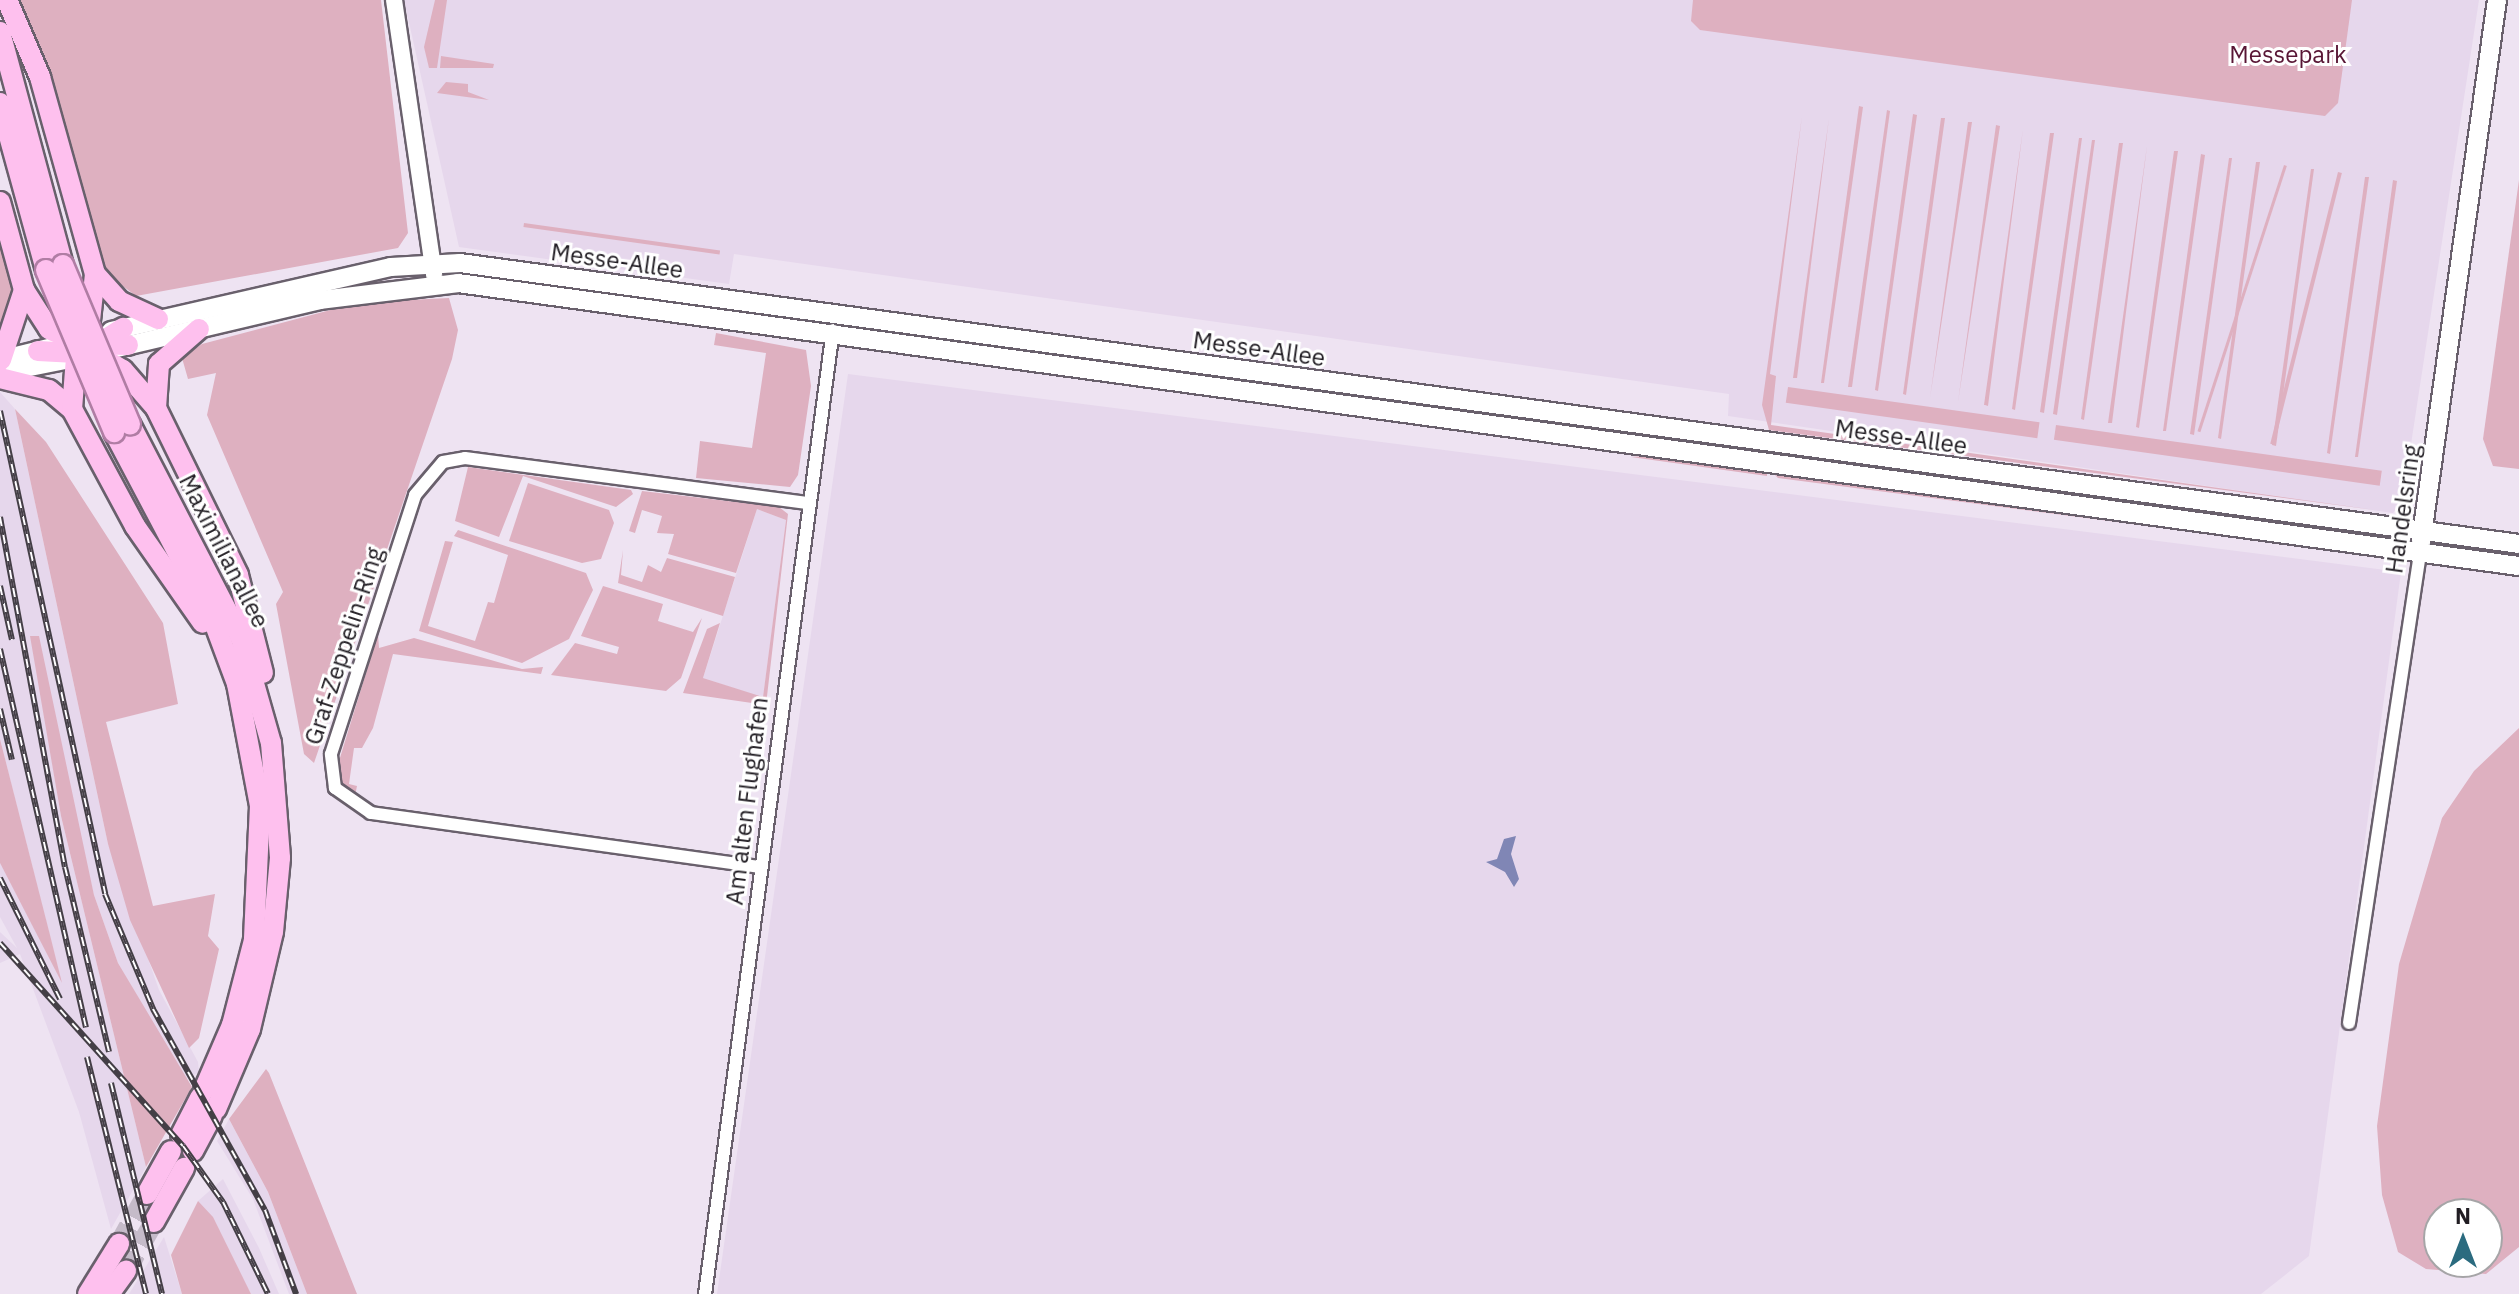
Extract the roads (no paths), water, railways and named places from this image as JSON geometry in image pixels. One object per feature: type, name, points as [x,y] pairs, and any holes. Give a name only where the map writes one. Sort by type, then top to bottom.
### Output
[{"type":"highway","points":[[9,5],[40,77],[95,274],[72,409]]},
{"type":"highway","name":"Maximilianallee","points":[[0,32],[54,268]]},
{"type":"highway","name":"Maximilianallee","points":[[0,103],[54,268],[122,428],[241,638],[264,709],[280,843],[273,932],[250,1029],[182,1151],[154,1222]]},
{"type":"highway","points":[[0,202],[24,290],[49,329],[123,370],[156,408],[238,575],[254,621],[264,709]]},
{"type":"highway","points":[[95,274],[119,301],[158,319]]},
{"type":"highway","points":[[0,360],[24,290]]},
{"type":"highway","points":[[156,408],[159,364],[199,329]]},
{"type":"highway","points":[[42,358],[126,337]]},
{"type":"highway","points":[[0,376],[49,390],[72,409],[135,526],[228,660]]},
{"type":"highway","points":[[122,428],[228,660],[252,747],[262,859],[241,998],[208,1103]]},
{"type":"highway","points":[[147,1194],[182,1151]]},
{"type":"highway","points":[[88,1294],[119,1244]]},
{"type":"highway","points":[[109,1294],[126,1271]]},
{"type":"main road","name":"Handelsring","points":[[2420,553],[2497,0]]},
{"type":"main road","name":"Messe-Allee","points":[[126,337],[158,319],[434,272],[835,315],[2519,544]]},
{"type":"main road","name":"Messe-Allee","points":[[126,337],[199,329],[434,272],[833,334],[1712,459],[2519,566]]},
{"type":"main road","points":[[0,360],[42,358]]},
{"type":"main road","points":[[0,376],[42,358]]},
{"type":"street","points":[[394,0],[434,272]]},
{"type":"street","name":"Am alten Flughafen","points":[[705,1294],[835,315]]},
{"type":"street","name":"Graf-Zeppelin-Ring","points":[[760,867],[371,813],[335,788],[331,754],[415,495],[443,462],[465,458],[809,503]]},
{"type":"street","name":"Handelsring","points":[[2349,1023],[2420,553]]},
{"type":"water","points":[[1516,836],[1511,854],[1519,879],[1514,887],[1505,872],[1486,862],[1497,859],[1504,839]]},
{"type":"tunnel","points":[[119,1244],[147,1194]]},
{"type":"tunnel","points":[[126,1271],[154,1222]]},
{"type":"railway","points":[[0,411],[105,894],[153,1009],[265,1210],[296,1294]]},
{"type":"railway","points":[[0,517],[65,867],[109,1052]]},
{"type":"railway","points":[[0,586],[12,640]]},
{"type":"railway","points":[[0,649],[86,1027]]},
{"type":"railway","points":[[0,709],[12,760]]},
{"type":"railway","points":[[0,878],[60,999]]},
{"type":"railway","points":[[0,943],[183,1146],[223,1202],[268,1294]]},
{"type":"railway","points":[[87,1057],[146,1294]]},
{"type":"railway","points":[[111,1083],[162,1294]]},
{"type":"park label","name":"Messepark","points":[[2288,55]]}]
